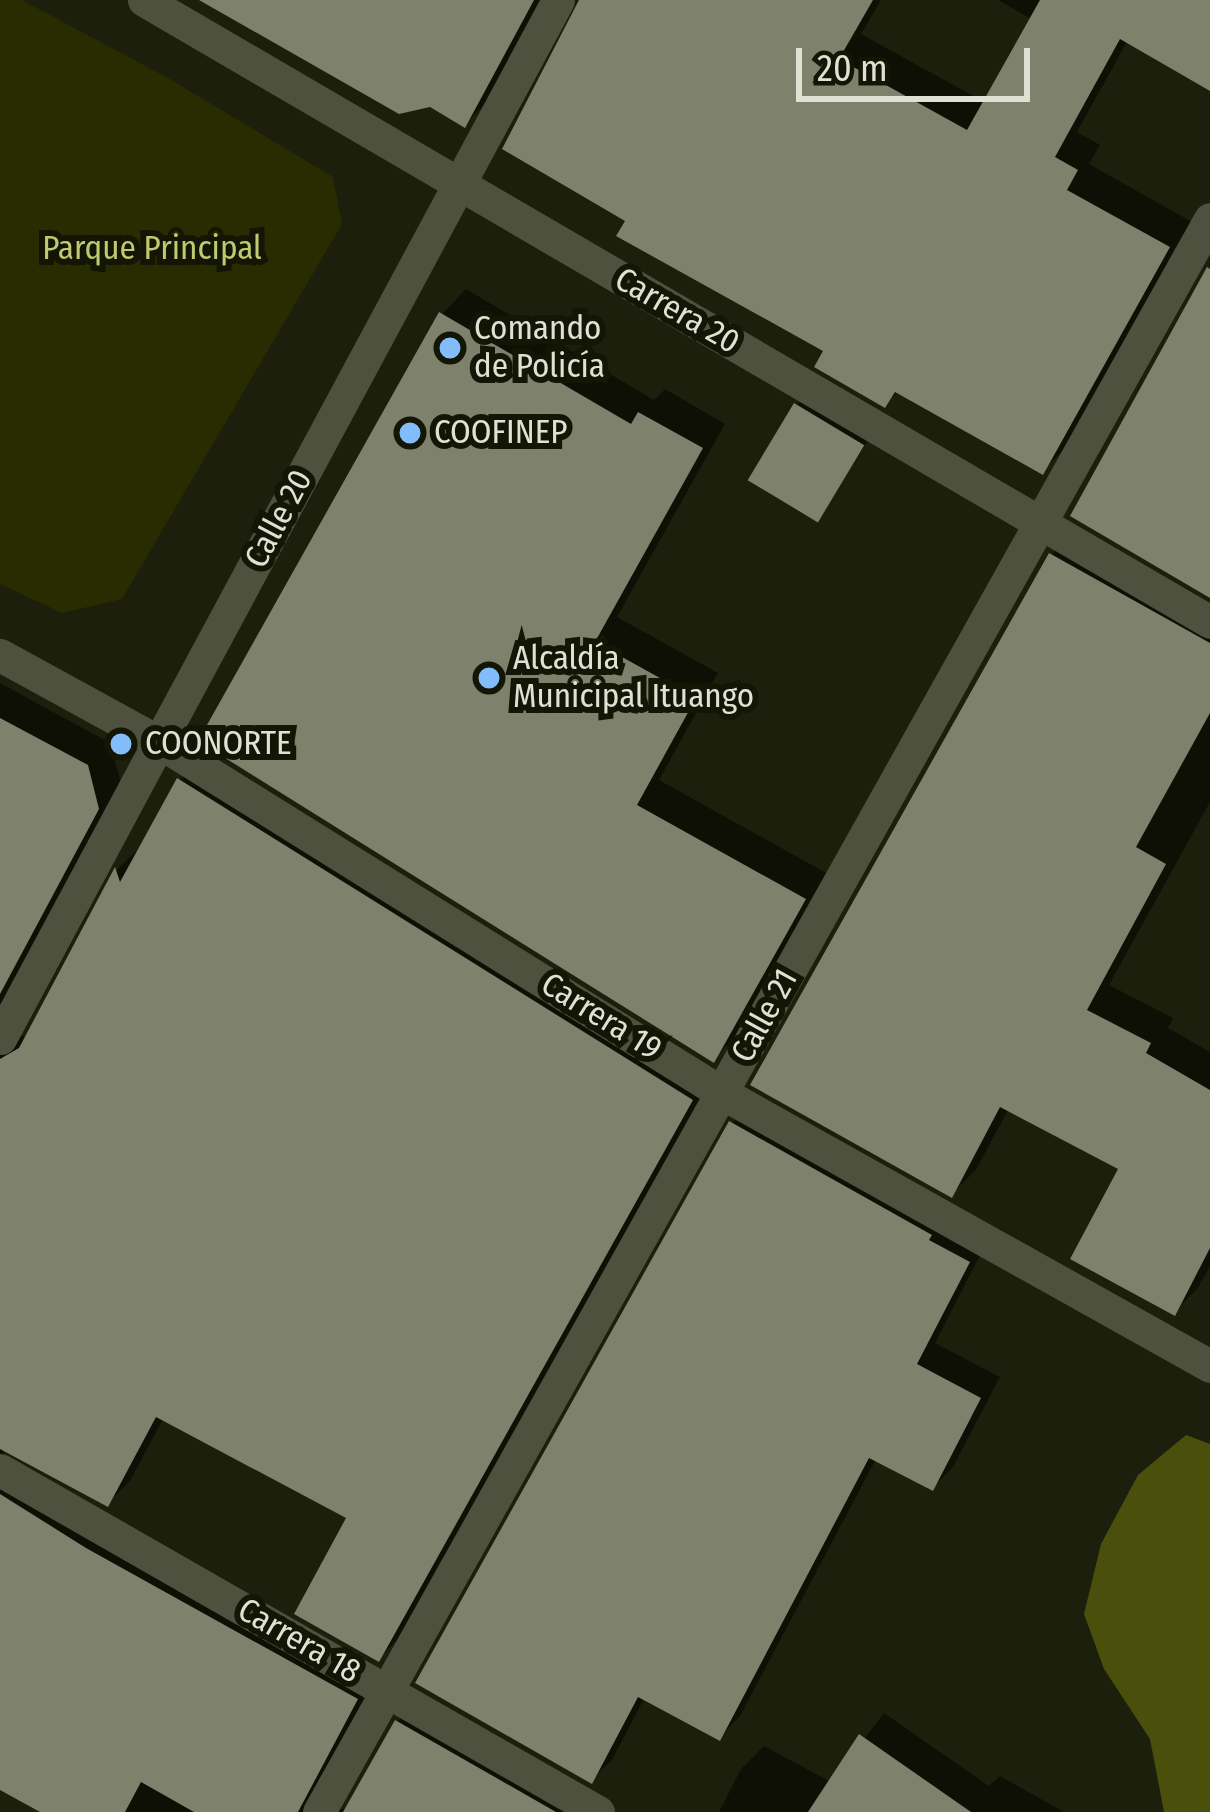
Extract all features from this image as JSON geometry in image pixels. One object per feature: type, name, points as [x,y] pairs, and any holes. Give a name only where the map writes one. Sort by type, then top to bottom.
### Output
[{"type":"street","name":"Carrera 20","points":[[143,0],[1210,622]]},
{"type":"street","name":"Calle 20","points":[[0,1038],[558,0]]},
{"type":"street","name":"Calle 21","points":[[320,1812],[1210,219]]},
{"type":"street","name":"Carrera 19","points":[[0,655],[159,742],[722,1093],[1210,1366]]},
{"type":"street","name":"Carrera 18","points":[[0,1470],[598,1812]]},
{"type":"green space","name":"Parque Principal","points":[[0,0],[22,0],[168,78],[333,177],[342,224],[122,599],[62,613],[0,584]]},
{"type":"green space","points":[[1186,1435],[1210,1444],[1210,1812],[1164,1812],[1150,1739],[1104,1669],[1084,1614],[1101,1544],[1138,1475]]},
{"type":"building","points":[[199,0],[534,0],[465,128],[430,107],[399,114]]},
{"type":"building","points":[[579,0],[873,0],[839,59],[967,130],[1040,0],[1210,0],[1210,91],[1120,39],[1055,157],[1078,170],[1067,190],[1170,247],[1043,475],[895,392],[885,408],[814,367],[823,351],[616,236],[625,221],[502,149]]},
{"type":"building","points":[[1207,267],[1210,269],[1210,598],[1070,516]]},
{"type":"building","points":[[439,312],[631,424],[638,412],[703,448],[595,642],[696,698],[637,805],[806,899],[714,1063],[198,741]]},
{"type":"building","points":[[794,403],[864,445],[818,522],[748,480]]},
{"type":"building","points":[[1049,553],[1210,643],[1210,713],[1136,847],[1166,864],[1087,1010],[1151,1043],[1146,1053],[1210,1090],[1210,1248],[1175,1316],[1070,1259],[1118,1169],[1000,1107],[952,1198],[750,1085]]},
{"type":"building","points":[[0,718],[88,765],[99,809],[0,994]]},
{"type":"building","points":[[177,778],[693,1100],[379,1662],[294,1614],[346,1518],[156,1417],[108,1507],[0,1449],[0,1059],[19,1048],[115,867],[120,882]]},
{"type":"building","points":[[729,1121],[932,1235],[929,1240],[970,1262],[917,1364],[981,1398],[933,1491],[869,1458],[720,1741],[638,1697],[592,1784],[415,1683]]},
{"type":"building","points":[[0,1494],[86,1548],[358,1699],[298,1812],[194,1812],[141,1782],[125,1812],[40,1812],[0,1790]]},
{"type":"building","points":[[395,1720],[556,1812],[343,1812]]},
{"type":"building","points":[[859,1734],[971,1812],[808,1812]]},
{"type":"place","name":"Comando de Policía","points":[[450,348]]},
{"type":"place","name":"COOFINEP","points":[[410,433]]},
{"type":"place","name":"Alcaldía Municipal Ituango","points":[[489,678]]},
{"type":"place","name":"COONORTE","points":[[121,744]]}]
